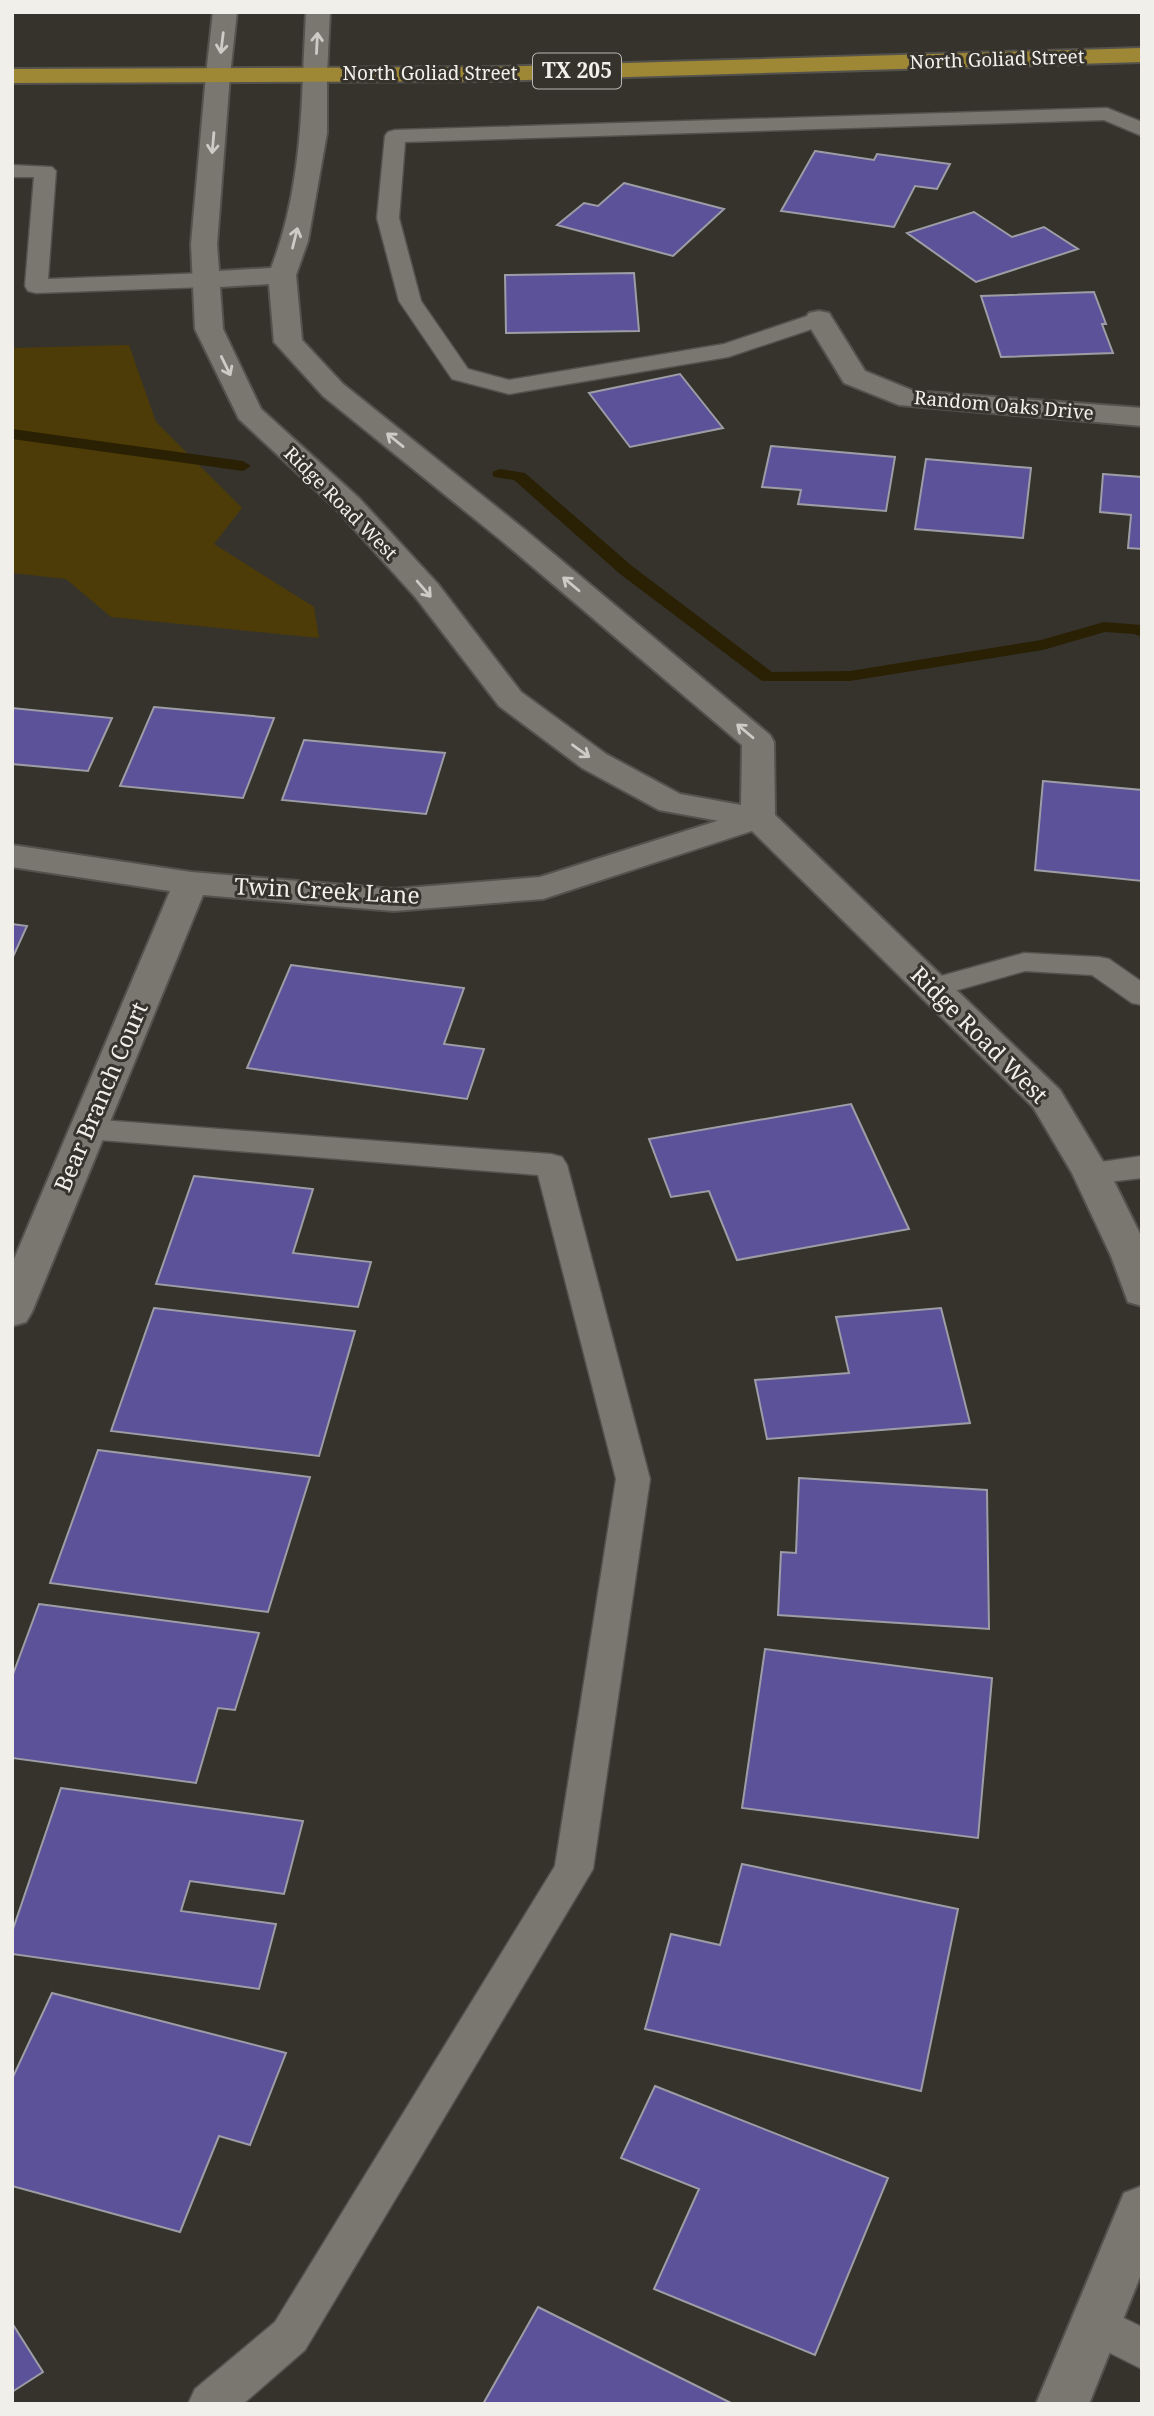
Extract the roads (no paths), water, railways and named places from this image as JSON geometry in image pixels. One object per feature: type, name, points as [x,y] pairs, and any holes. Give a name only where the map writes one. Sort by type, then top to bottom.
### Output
[{"type":"main road","name":"North Goliad Street","points":[[12,76],[492,74],[1142,55]]},
{"type":"street","name":"Ridge Road West","points":[[225,12],[204,244],[206,280],[209,329],[249,413],[348,504],[418,582],[510,699],[594,761],[671,803],[758,818],[1047,1099],[1091,1174],[1131,1256],[1142,1292]]},
{"type":"street","points":[[318,12],[314,133],[295,242],[282,275],[288,342],[333,390],[513,535],[758,742],[758,818]]},
{"type":"street","points":[[206,280],[282,275]]},
{"type":"street","name":"Random Oaks Drive","points":[[819,319],[854,377],[909,399],[1142,417]]},
{"type":"street","name":"Twin Creek Lane","points":[[12,856],[191,883],[394,900],[543,888],[758,818]]},
{"type":"street","name":"Bear Branch Court","points":[[12,1312],[191,883]]},
{"type":"street","points":[[1062,2404],[1142,2209]]},
{"type":"lane","points":[[819,319],[728,350],[509,387],[460,374],[410,301],[388,218],[395,136],[1107,114],[1142,130]]},
{"type":"lane","points":[[12,171],[45,171],[36,286],[206,280]]},
{"type":"lane","points":[[933,988],[1024,962],[1099,966],[1142,996]]},
{"type":"lane","points":[[88,1129],[551,1165],[633,1479],[574,1869],[290,2336],[210,2404]]},
{"type":"lane","points":[[1091,1174],[1142,1167]]},
{"type":"lane","points":[[1095,2324],[1142,2349]]},
{"type":"waterway","points":[[12,434],[243,466]]},
{"type":"waterway","points":[[500,474],[519,476],[626,570],[768,677],[850,676],[1043,645],[1104,627],[1138,629],[1142,632]]}]
